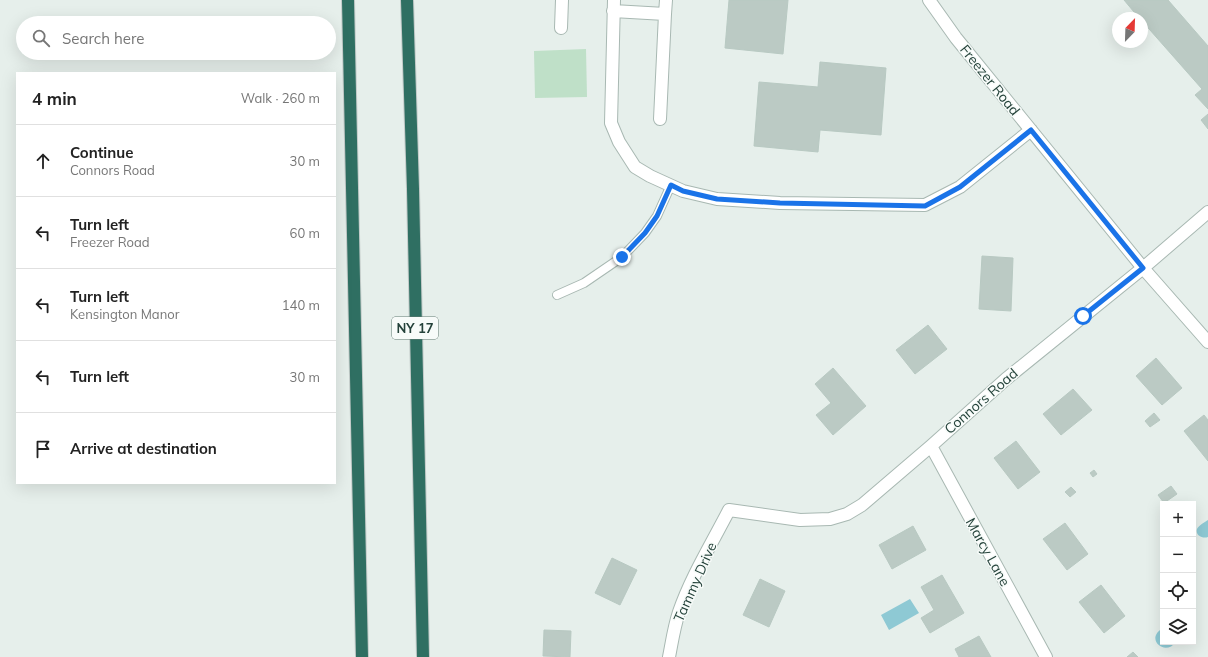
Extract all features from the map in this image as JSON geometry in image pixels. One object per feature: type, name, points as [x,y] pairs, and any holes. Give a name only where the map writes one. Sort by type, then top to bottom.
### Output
[{"type":"highway","points":[[348,0],[362,657]]},
{"type":"highway","name":"NY 17","points":[[407,0],[413,189],[423,657]]},
{"type":"street","points":[[561,28],[562,0]]},
{"type":"street","points":[[660,119],[666,0]]},
{"type":"street","name":"Freezer Road","points":[[929,0],[956,38],[1143,268],[1208,342]]},
{"type":"street","points":[[665,14],[614,6],[611,123],[618,142],[635,167],[650,176],[683,191],[717,199],[780,203],[925,206],[960,187],[1031,130]]},
{"type":"street","name":"Connors Road","points":[[729,510],[800,520],[830,519],[847,514],[862,505],[1006,379],[1143,268],[1208,212]]},
{"type":"street","name":"Marcy Lane","points":[[931,446],[1046,657]]},
{"type":"street","name":"Tammy Drive","points":[[670,657],[672,636],[679,612],[692,582],[729,510]]},
{"type":"lane","points":[[557,295],[584,283],[622,257],[645,233],[657,216],[671,185]]},
{"type":"green space","points":[[586,49],[587,97],[535,98],[534,51]]},
{"type":"water","points":[[1208,520],[1208,537],[1204,538],[1198,535],[1197,529]]},
{"type":"water","points":[[910,599],[919,613],[889,630],[881,615]]},
{"type":"water","points":[[1160,630],[1160,645],[1173,645],[1167,648],[1158,645],[1155,637]]},
{"type":"building","points":[[729,0],[788,0],[783,54],[725,48]]},
{"type":"building","points":[[1124,0],[1168,0],[1208,46],[1208,109],[1195,95],[1202,89],[1148,28],[1148,12],[1134,12]]},
{"type":"building","points":[[820,62],[886,68],[881,135],[820,130],[818,152],[754,146],[759,82],[818,87]]},
{"type":"building","points":[[1208,114],[1208,129],[1201,120]]},
{"type":"building","points":[[982,256],[1013,258],[1011,311],[979,309]]},
{"type":"building","points":[[928,325],[947,349],[915,374],[896,350]]},
{"type":"building","points":[[1156,358],[1182,388],[1162,405],[1136,376]]},
{"type":"building","points":[[833,368],[866,406],[833,435],[816,415],[831,403],[815,384]]},
{"type":"building","points":[[1073,389],[1092,410],[1061,435],[1043,414]]},
{"type":"building","points":[[1154,413],[1160,420],[1150,427],[1145,421]]},
{"type":"building","points":[[1204,415],[1208,420],[1208,461],[1184,431]]},
{"type":"building","points":[[1016,441],[1040,472],[1018,489],[994,458]]},
{"type":"building","points":[[1094,470],[1097,474],[1093,477],[1090,473]]},
{"type":"building","points":[[1171,486],[1177,494],[1167,501],[1162,501],[1158,495]]},
{"type":"building","points":[[1071,487],[1076,492],[1070,497],[1065,492]]},
{"type":"building","points":[[1065,523],[1088,554],[1067,570],[1043,539]]},
{"type":"building","points":[[913,526],[926,550],[892,569],[879,545]]},
{"type":"building","points":[[612,558],[637,570],[620,605],[595,593]]},
{"type":"building","points":[[942,575],[964,613],[930,633],[921,618],[934,610],[921,587]]},
{"type":"building","points":[[760,579],[785,591],[769,627],[743,615]]},
{"type":"building","points":[[1101,585],[1125,616],[1104,633],[1079,602]]},
{"type":"building","points":[[544,630],[571,631],[570,657],[543,656]]},
{"type":"building","points":[[979,636],[991,657],[959,657],[955,649]]},
{"type":"building","points":[[1133,652],[1138,657],[1127,657]]},
{"type":"route","points":[[622,257],[645,233],[657,216],[671,185],[683,191],[717,199],[780,203],[925,206],[960,187],[1031,130],[1143,268],[1083,316]]}]
